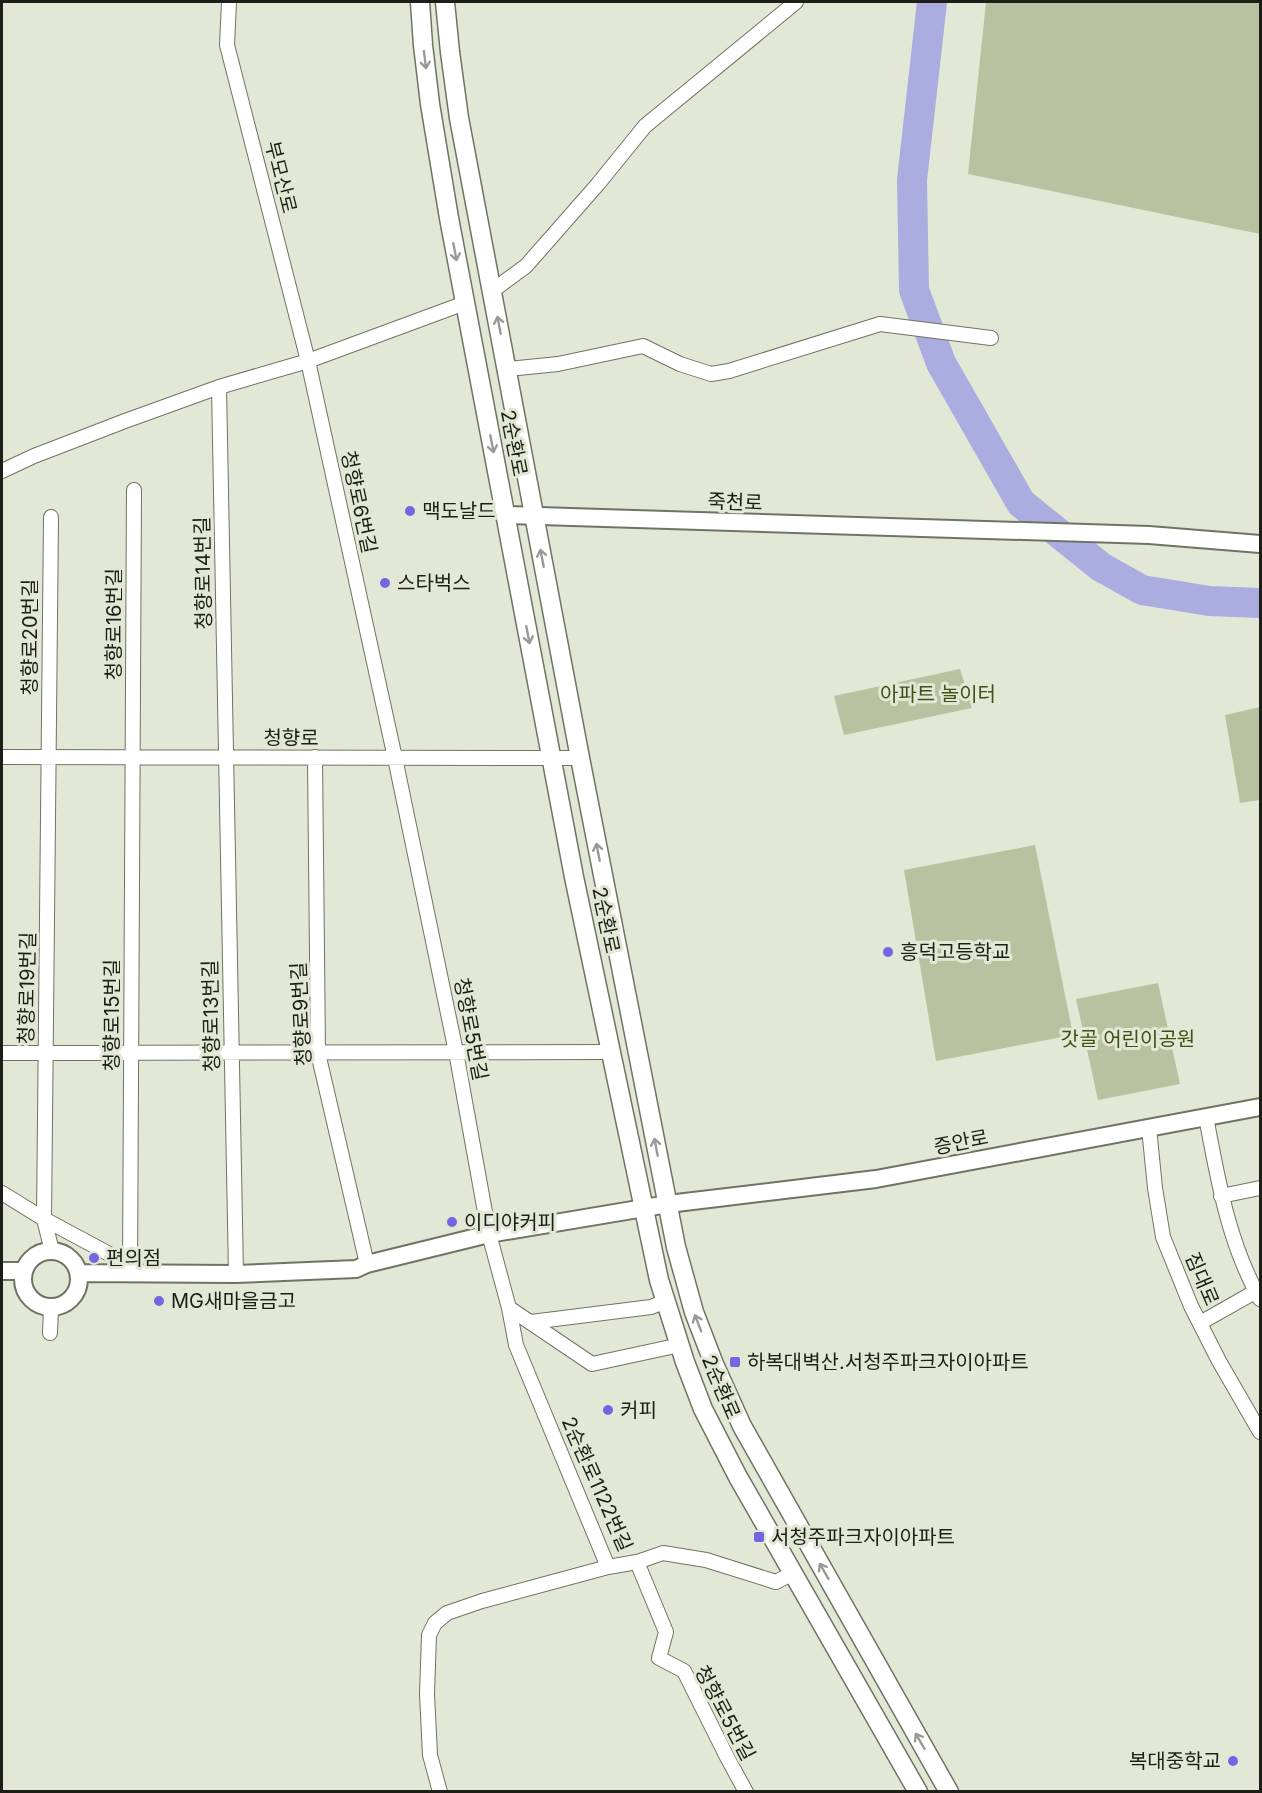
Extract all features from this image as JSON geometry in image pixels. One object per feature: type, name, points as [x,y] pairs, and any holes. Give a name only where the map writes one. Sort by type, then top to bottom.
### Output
[{"type":"main road","name":"2순환로","points":[[420,2],[430,104],[465,303],[574,877],[659,1280],[703,1409],[738,1478],[918,1791]]},
{"type":"main road","name":"2순환로","points":[[445,2],[459,118],[534,516],[676,1247],[694,1312],[714,1365],[742,1426],[949,1791]]},
{"type":"street","name":"부모산로","points":[[229,2],[227,45],[308,361]]},
{"type":"street","points":[[492,291],[525,266],[598,184],[645,126],[796,2]]},
{"type":"street","points":[[2,471],[34,456],[219,387],[308,361],[465,303]]},
{"type":"street","points":[[508,369],[558,364],[643,346],[680,364],[711,374],[729,372],[880,324],[991,338]]},
{"type":"street","name":"청향로6번길","points":[[308,361],[395,758]]},
{"type":"street","name":"청향로14번길","points":[[219,387],[226,757]]},
{"type":"street","name":"청향로16번길","points":[[133,757],[134,490]]},
{"type":"street","name":"죽천로","points":[[505,515],[1149,535],[1260,544]]},
{"type":"street","name":"청향로20번길","points":[[49,757],[51,517]]},
{"type":"street","name":"청향로","points":[[2,757],[580,758]]},
{"type":"street","name":"청향로19번길","points":[[49,757],[44,1219],[52,1251]]},
{"type":"street","name":"청향로15번길","points":[[130,1273],[133,757]]},
{"type":"street","name":"청향로13번길","points":[[226,757],[236,1274]]},
{"type":"street","name":"청향로9번길","points":[[315,757],[318,1053],[367,1264]]},
{"type":"street","name":"청향로5번길","points":[[395,758],[456,1052],[489,1234],[509,1308]]},
{"type":"street","points":[[2,1053],[611,1052]]},
{"type":"street","name":"증안로","points":[[79,1273],[236,1274],[356,1269],[367,1264],[489,1234],[668,1204],[876,1179],[1260,1107]]},
{"type":"street","points":[[1200,1323],[1259,1293],[1229,1226],[1206,1117]]},
{"type":"street","name":"짐대로","points":[[1149,1128],[1163,1237],[1191,1306],[1260,1432]]},
{"type":"street","points":[[1221,1196],[1260,1188]]},
{"type":"street","points":[[2,1193],[44,1219],[113,1256],[130,1273]]},
{"type":"street","points":[[52,1251],[66,1255],[73,1261],[80,1278],[75,1296],[60,1306],[51,1308],[41,1306],[27,1294],[24,1285],[24,1271],[31,1259],[39,1253],[52,1251]]},
{"type":"street","points":[[2,1271],[24,1271]]},
{"type":"street","points":[[531,1322],[651,1307],[666,1301]]},
{"type":"street","points":[[50,1333],[51,1308]]},
{"type":"street","points":[[509,1308],[592,1364],[680,1345]]},
{"type":"street","name":"2순환로1122번길","points":[[509,1308],[516,1345],[608,1567],[637,1562],[663,1553],[706,1560],[776,1582],[793,1573]]},
{"type":"street","name":"청향로5번길","points":[[637,1562],[666,1632],[659,1658],[684,1671],[746,1791]]},
{"type":"street","points":[[441,1791],[430,1755],[427,1694],[429,1635],[435,1623],[447,1613],[482,1601],[608,1567]]},
{"type":"green space","points":[[986,2],[1260,2],[1260,234],[968,174]]},
{"type":"green space","name":"아파트 놀이터","points":[[960,669],[972,708],[844,735],[834,696]]},
{"type":"green space","points":[[1260,707],[1260,800],[1240,803],[1225,715]]},
{"type":"green space","points":[[1035,845],[1073,1035],[936,1061],[904,870]]},
{"type":"green space","name":"갓골 어린이공원","points":[[1158,983],[1180,1084],[1098,1100],[1076,999]]},
{"type":"waterway","points":[[932,2],[912,180],[914,290],[941,363],[1021,503],[1101,567],[1142,590],[1209,601],[1260,603]]},
{"type":"place","name":"맥도날드","points":[[410,511]]},
{"type":"place","name":"스타벅스","points":[[385,583]]},
{"type":"place","name":"흥덕고등학교","points":[[888,952]]},
{"type":"place","name":"이디야커피","points":[[452,1222]]},
{"type":"place","name":"편의점","points":[[94,1258]]},
{"type":"place","name":"MG새마을금고","points":[[159,1301]]},
{"type":"place","name":"하복대벽산.서청주파크자이아파트","points":[[735,1362]]},
{"type":"place","name":"커피","points":[[608,1410]]},
{"type":"place","name":"서청주파크자이아파트","points":[[759,1537]]},
{"type":"place","name":"복대중학교","points":[[1233,1761]]}]
